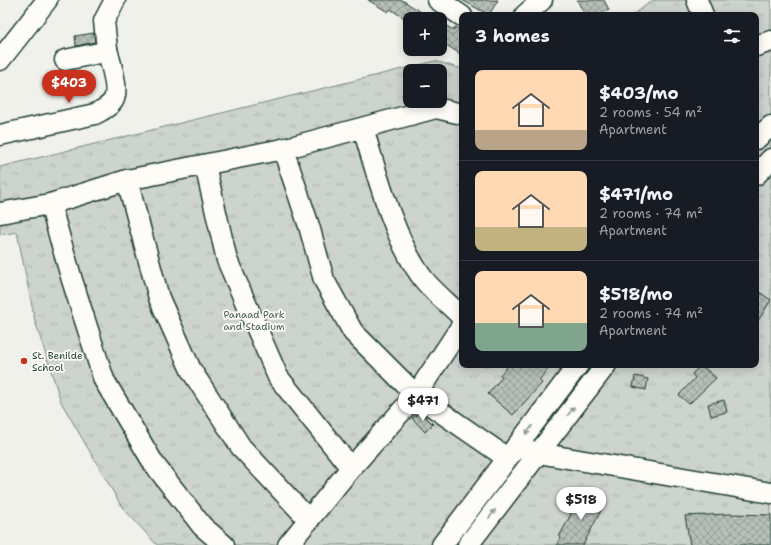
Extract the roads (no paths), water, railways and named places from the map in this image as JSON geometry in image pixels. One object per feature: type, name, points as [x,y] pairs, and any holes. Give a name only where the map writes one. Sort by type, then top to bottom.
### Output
[{"type":"street","points":[[0,60],[47,0]]},
{"type":"street","points":[[0,135],[88,116],[105,109],[112,102],[115,95],[114,78],[107,49],[104,21],[115,0]]},
{"type":"street","points":[[528,12],[542,0]]},
{"type":"street","points":[[684,0],[687,12]]},
{"type":"street","points":[[698,0],[702,12]]},
{"type":"street","points":[[441,1],[459,14]]},
{"type":"street","points":[[759,45],[771,41]]},
{"type":"street","points":[[65,60],[104,52],[107,49]]},
{"type":"street","points":[[0,213],[50,204],[127,180],[283,149],[436,108],[459,113]]},
{"type":"street","points":[[759,136],[771,126]]},
{"type":"street","points":[[363,128],[379,180],[404,246],[424,280],[459,314]]},
{"type":"street","points":[[283,149],[310,226],[324,280],[353,332],[416,395],[512,453],[538,453],[771,493]]},
{"type":"street","points":[[759,172],[771,159]]},
{"type":"street","points":[[205,165],[227,260],[278,377],[352,468]]},
{"type":"street","points":[[127,180],[159,298],[191,370],[241,447],[309,520]]},
{"type":"street","points":[[50,204],[72,280],[104,380],[154,464],[202,526],[224,545]]},
{"type":"street","points":[[288,545],[352,468],[416,395],[459,330]]},
{"type":"street","points":[[442,545],[576,368]]},
{"type":"street","points":[[468,545],[604,368]]},
{"type":"place","name":"St. Benilde School","points":[[24,361]]},
{"type":"park label","name":"Panaad Park and Stadium","points":[[254,320]]}]
